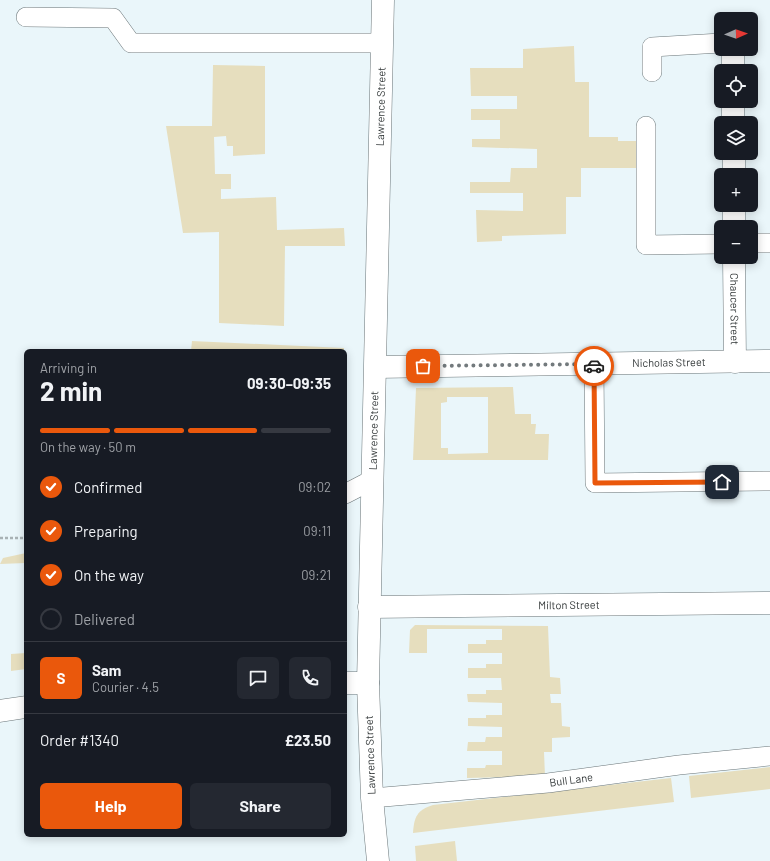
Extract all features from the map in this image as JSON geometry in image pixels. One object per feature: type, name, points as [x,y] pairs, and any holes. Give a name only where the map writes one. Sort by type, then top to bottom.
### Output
[{"type":"street","name":"Lawrence Street","points":[[378,861],[372,798],[368,683],[383,0]]},
{"type":"street","name":"Chaucer Street","points":[[734,264],[735,362]]},
{"type":"street","name":"Nicholas Street","points":[[376,367],[770,362]]},
{"type":"street","name":"Milton Street","points":[[369,607],[770,603]]},
{"type":"street","points":[[347,683],[368,683]]},
{"type":"street","points":[[0,711],[24,707]]},
{"type":"lane","points":[[26,17],[113,18],[131,43],[382,43]]},
{"type":"lane","points":[[652,72],[652,47],[714,43]]},
{"type":"lane","points":[[646,126],[646,245],[714,244]]},
{"type":"lane","points":[[758,244],[770,243]]},
{"type":"lane","points":[[594,364],[595,483],[770,481]]},
{"type":"lane","points":[[347,493],[372,480]]},
{"type":"lane","name":"Bull Lane","points":[[372,798],[548,783],[679,765],[770,756]]},
{"type":"path","points":[[0,538],[24,538]]},
{"type":"shaded area","points":[[574,46],[575,82],[589,82],[589,137],[618,137],[618,141],[637,141],[637,168],[581,168],[581,197],[566,197],[566,234],[502,236],[502,241],[477,242],[476,210],[523,211],[523,193],[470,193],[470,182],[510,182],[511,168],[537,168],[537,149],[472,147],[472,139],[500,139],[500,120],[471,120],[471,109],[517,109],[517,96],[471,96],[470,68],[523,68],[523,49]]},
{"type":"shaded area","points":[[213,65],[265,66],[265,154],[233,156],[233,146],[227,146],[226,136],[214,137],[215,174],[231,174],[231,189],[221,189],[221,199],[276,197],[277,230],[344,228],[345,246],[285,246],[284,326],[219,323],[219,232],[183,233],[166,126],[212,126]]},
{"type":"shaded area","points":[[192,341],[344,348],[344,349],[191,349]]},
{"type":"shaded area","points":[[513,387],[515,414],[531,414],[531,424],[536,424],[535,434],[549,434],[548,460],[413,460],[416,388]],"holes":[[[447,397],[488,397],[488,453],[448,454],[448,448],[441,448],[441,403],[447,402]]]},
{"type":"shaded area","points":[[24,553],[24,563],[0,564],[3,558]]},
{"type":"shaded area","points":[[415,625],[548,626],[550,677],[560,678],[561,694],[550,694],[551,703],[561,703],[562,726],[570,727],[570,737],[552,738],[552,752],[544,752],[545,776],[467,778],[467,768],[485,768],[486,765],[502,765],[502,751],[467,751],[468,742],[485,742],[486,737],[502,737],[502,727],[468,726],[468,718],[486,718],[486,715],[502,715],[502,703],[468,702],[467,694],[486,694],[486,690],[502,690],[501,678],[468,678],[468,668],[486,668],[486,664],[502,664],[502,653],[468,653],[468,644],[486,644],[486,640],[502,640],[502,629],[427,629],[427,653],[409,653],[410,630]]},
{"type":"shaded area","points":[[24,653],[24,669],[11,671],[11,654]]},
{"type":"shaded area","points":[[770,767],[770,789],[691,798],[689,776]]},
{"type":"shaded area","points":[[671,778],[674,802],[413,833],[417,815],[423,809],[433,805]]},
{"type":"shaded area","points":[[455,841],[457,861],[416,861],[415,846]]},
{"type":"way so far","points":[[423,366],[594,364],[594,366]]},
{"type":"route","points":[[594,366],[595,483],[722,482]]}]
